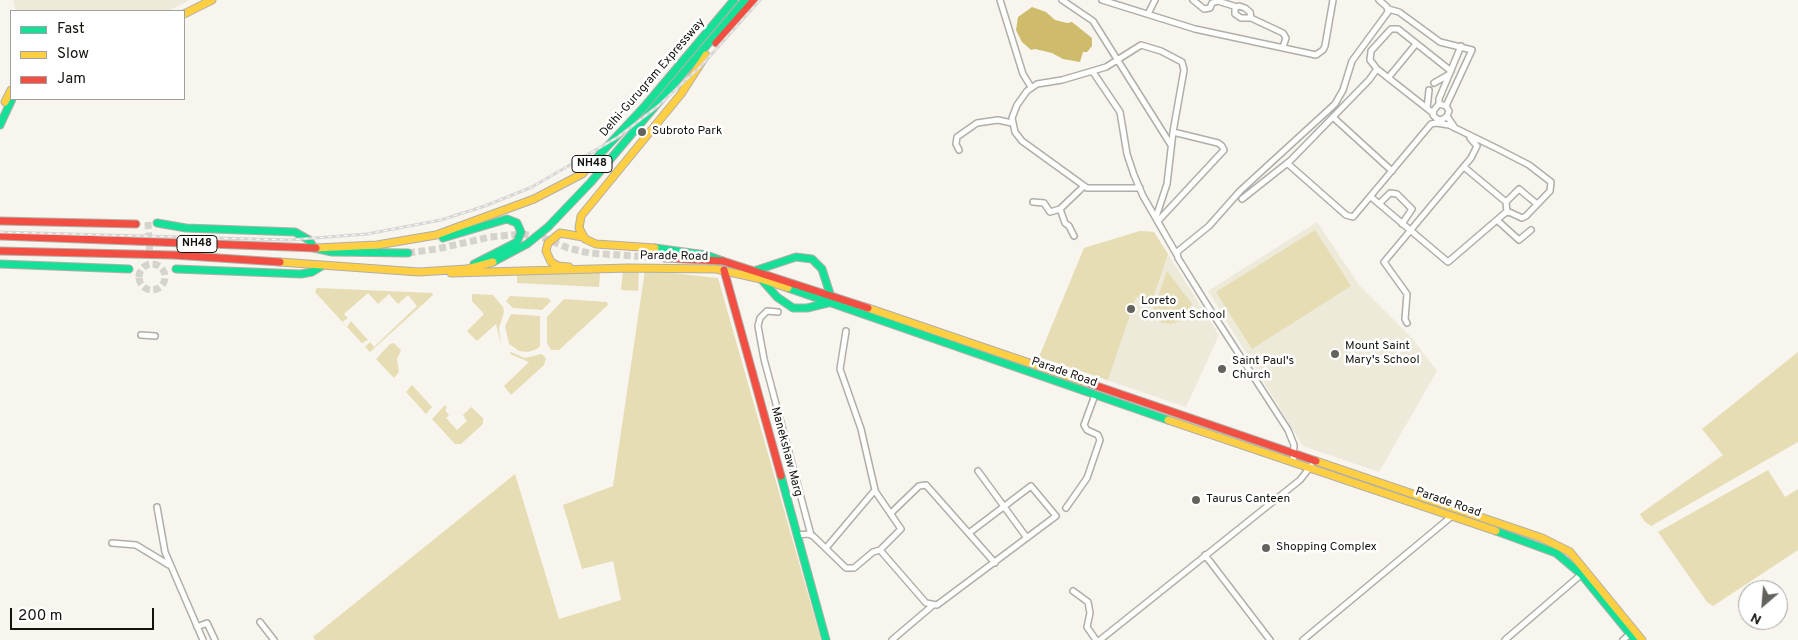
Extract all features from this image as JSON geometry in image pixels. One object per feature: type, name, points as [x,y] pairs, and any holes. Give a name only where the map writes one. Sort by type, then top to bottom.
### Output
[{"type":"main road","points":[[185,12],[207,0]]},
{"type":"main road","points":[[185,12],[212,0]]},
{"type":"main road","name":"Delhi-Gurugram Expressway","points":[[397,242],[436,235],[499,213],[534,200],[582,174],[644,107],[734,0]]},
{"type":"main road","name":"Delhi-Gurugram Expressway","points":[[467,269],[501,259],[535,239],[548,227],[591,182],[745,0]]},
{"type":"main road","points":[[583,237],[579,224],[587,207],[682,94],[704,58],[754,0]]},
{"type":"main road","points":[[0,114],[10,92]]},
{"type":"main road","points":[[0,124],[12,100]]},
{"type":"main road","points":[[397,242],[442,238],[507,219],[517,223],[521,232],[517,242],[467,269]]},
{"type":"main road","points":[[0,221],[136,224]]},
{"type":"main road","points":[[157,223],[186,228],[295,232],[309,240],[314,248],[350,253],[408,253]]},
{"type":"main road","points":[[599,269],[558,266],[548,259],[547,247],[556,235],[563,233],[583,237],[588,241],[605,245],[686,251],[723,262]]},
{"type":"main road","name":"NH48","points":[[0,236],[314,248],[360,247],[397,242]]},
{"type":"main road","name":"NH48","points":[[0,252],[174,255],[396,272],[438,272],[467,269]]},
{"type":"main road","points":[[755,270],[796,257],[812,259],[822,269],[830,300],[806,308],[794,308],[777,298],[761,279]]},
{"type":"main road","name":"Parade Road","points":[[664,258],[723,262],[755,270],[987,358],[1094,395],[1542,538],[1570,552],[1583,573],[1633,635],[1642,640]]},
{"type":"main road","points":[[0,264],[129,269]]},
{"type":"main road","points":[[176,269],[301,274],[312,272],[322,266]]},
{"type":"main road","name":"Parade Road","points":[[438,272],[480,274],[599,269],[724,270],[761,279],[990,350],[1294,458]]},
{"type":"main road","name":"Manekshaw Marg","points":[[724,270],[826,640]]},
{"type":"main road","points":[[987,358],[990,350]]},
{"type":"main road","name":"Parade Road","points":[[1312,464],[1550,550],[1583,573]]},
{"type":"street","points":[[1000,0],[1024,76],[1030,87]]},
{"type":"street","points":[[1062,0],[1091,19],[1119,60],[1171,145]]},
{"type":"street","points":[[1102,0],[1195,29],[1311,54],[1320,53],[1324,46],[1333,0]]},
{"type":"street","points":[[1148,14],[1156,0]]},
{"type":"street","points":[[1193,0],[1204,9],[1210,8],[1211,1],[1220,1],[1248,10],[1251,18]]},
{"type":"street","points":[[1383,1],[1388,9],[1399,12],[1440,42],[1472,50],[1446,106]]},
{"type":"street","points":[[1238,7],[1234,11],[1238,17],[1244,19],[1251,18],[1285,34],[1284,47]]},
{"type":"street","points":[[1177,255],[1181,248],[1208,226],[1238,193],[1332,108],[1343,90],[1352,61],[1388,9]]},
{"type":"street","points":[[1450,73],[1398,29],[1391,29],[1371,51],[1370,60],[1377,69],[1427,108],[1434,118],[1444,120],[1455,128],[1529,165],[1546,176],[1551,182],[1551,187],[1524,218],[1507,212]]},
{"type":"street","points":[[1388,78],[1416,44]]},
{"type":"street","points":[[1140,188],[1090,190],[1020,139],[1012,123],[1017,105],[1030,87],[1093,72],[1119,60],[1141,45],[1182,62],[1184,70],[1171,145],[1167,184],[1157,219]]},
{"type":"street","points":[[1287,163],[1349,217],[1356,214],[1434,118],[1439,99],[1461,46]]},
{"type":"street","points":[[1242,199],[1287,163],[1334,118],[1377,69]]},
{"type":"street","points":[[1093,72],[1120,112],[1127,154],[1140,188],[1216,320],[1288,430],[1294,445],[1294,458]]},
{"type":"street","points":[[1434,83],[1450,73]]},
{"type":"street","points":[[1427,108],[1429,90]]},
{"type":"street","points":[[1439,104],[1446,106],[1449,111],[1444,120]]},
{"type":"street","points":[[1334,118],[1392,171]]},
{"type":"street","points":[[959,150],[956,144],[956,137],[977,123],[998,120],[1012,123]]},
{"type":"street","points":[[1444,120],[1455,128]]},
{"type":"street","points":[[1157,219],[1224,150],[1218,142],[1173,132]]},
{"type":"street","points":[[1407,323],[1405,319],[1407,294],[1384,262],[1409,229],[1464,167],[1477,146],[1467,134]]},
{"type":"street","points":[[1464,167],[1506,202],[1507,212]]},
{"type":"street","points":[[1033,202],[1044,203],[1052,212],[1060,209],[1084,187]]},
{"type":"street","points":[[1506,202],[1519,189],[1537,204]]},
{"type":"street","points":[[1379,204],[1390,192],[1397,194],[1412,209],[1402,224]]},
{"type":"street","points":[[1371,197],[1448,262],[1507,212]]},
{"type":"street","points":[[1060,209],[1065,224],[1069,226],[1074,236]]},
{"type":"street","points":[[1497,220],[1519,240],[1531,230]]},
{"type":"street","points":[[778,312],[767,311],[760,318],[758,326],[764,359],[810,534],[850,569],[876,550],[880,550],[901,529],[875,491]]},
{"type":"street","points":[[826,548],[875,491],[876,486],[861,429],[840,369],[846,331]]},
{"type":"street","points":[[141,335],[155,336]]},
{"type":"street","points":[[1066,508],[1087,478],[1100,440],[1098,435],[1087,430],[1084,425],[1094,395]]},
{"type":"street","points":[[1100,640],[1300,480],[1312,464]]},
{"type":"street","points":[[978,471],[1027,538]]},
{"type":"street","points":[[891,512],[919,486],[924,484],[934,492],[995,563]]},
{"type":"street","points":[[892,640],[900,638],[932,606],[948,598],[1056,516],[1033,486],[1028,487],[969,532]]},
{"type":"street","points":[[157,507],[162,546],[203,640]]},
{"type":"street","points":[[1304,640],[1452,516]]},
{"type":"street","points":[[797,535],[810,534]]},
{"type":"street","points":[[112,543],[136,545],[170,565]]},
{"type":"street","points":[[880,550],[926,602],[932,606]]},
{"type":"street","points":[[1205,555],[1270,640]]},
{"type":"street","points":[[1505,640],[1583,573]]},
{"type":"street","points":[[1073,591],[1088,602],[1090,613],[1087,627],[1096,640]]},
{"type":"street","points":[[260,622],[274,640]]},
{"type":"street","points":[[197,627],[207,623],[215,640]]},
{"type":"street","points":[[1623,640],[1633,635]]},
{"type":"shaded area","points":[[13,0],[190,0],[170,10],[16,10]]},
{"type":"shaded area","points":[[1032,7],[1046,12],[1055,20],[1067,23],[1072,22],[1092,38],[1092,46],[1087,52],[1083,52],[1080,62],[1063,59],[1052,53],[1035,49],[1031,50],[1022,42],[1016,30],[1018,17]]},
{"type":"shaded area","name":"Mount Saint Mary's School","points":[[1317,222],[1359,285],[1411,337],[1437,371],[1379,472],[1303,446],[1208,291]]},
{"type":"shaded area","points":[[1315,230],[1351,286],[1252,349],[1216,292]]},
{"type":"shaded area","name":"Loreto Convent School","points":[[1140,231],[1154,232],[1219,335],[1186,407],[1039,357],[1084,248]]},
{"type":"shaded area","points":[[1140,231],[1154,232],[1168,254],[1152,301],[1136,297],[1108,380],[1039,357],[1084,248]]},
{"type":"shaded area","points":[[517,267],[597,270],[600,274],[599,287],[517,283]]},
{"type":"shaded area","points":[[645,270],[718,278],[821,640],[315,640],[313,637],[515,474],[559,619],[621,600],[613,561],[582,569],[563,505],[613,486]]},
{"type":"shaded area","points":[[623,271],[639,271],[638,291],[621,290]]},
{"type":"shaded area","points":[[1167,271],[1192,304],[1181,321],[1170,324],[1160,322],[1152,313]]},
{"type":"shaded area","points":[[317,288],[432,293],[433,295],[370,352],[365,347],[370,342],[374,347],[417,306],[408,295],[398,304],[389,294],[378,304],[368,293],[344,314],[348,318],[342,322],[315,292]]},
{"type":"shaded area","points":[[472,294],[493,295],[503,307],[504,312],[499,328],[501,344],[496,324],[477,341],[467,331],[484,314],[472,301]]},
{"type":"shaded area","points":[[510,296],[548,298],[551,301],[542,310],[513,308],[506,301]]},
{"type":"shaded area","points":[[564,299],[607,302],[608,305],[559,350],[551,350],[547,343],[547,317]]},
{"type":"shaded area","points":[[511,314],[540,316],[540,346],[537,349],[528,352],[519,351],[509,344],[505,326]]},
{"type":"shaded area","points":[[351,321],[368,340],[362,343],[363,345],[347,327]]},
{"type":"shaded area","points":[[394,343],[401,350],[397,359],[399,372],[394,378],[376,359],[390,344]]},
{"type":"shaded area","points":[[511,352],[525,358],[542,354],[546,358],[544,365],[511,395],[504,386],[529,362],[510,354]]},
{"type":"shaded area","points":[[1798,352],[1798,442],[1651,526],[1644,521],[1640,514],[1723,455],[1702,429]]},
{"type":"shaded area","points":[[412,385],[432,407],[426,414],[406,392]]},
{"type":"shaded area","points":[[445,405],[447,408],[445,410],[449,415],[446,418],[457,430],[467,421],[463,415],[471,407],[483,418],[483,424],[461,444],[455,444],[432,419]]},
{"type":"shaded area","points":[[1768,470],[1785,497],[1798,489],[1798,550],[1752,580],[1738,580],[1738,590],[1713,606],[1707,602],[1658,532]]},
{"type":"tunnel","points":[[148,222],[150,258]]},
{"type":"tunnel","points":[[408,253],[437,249],[490,237],[522,234],[544,238],[568,248],[589,253],[664,258]]},
{"type":"tunnel","points":[[152,264],[161,268],[165,277],[161,286],[152,290],[143,286],[139,277],[143,268],[152,264]]},
{"type":"railway","points":[[0,232],[289,240],[367,234],[441,220],[485,206],[532,187],[618,137],[658,106],[701,66],[760,0]]},
{"type":"traffic: fast","points":[[588,167],[644,107],[734,0]]},
{"type":"traffic: fast","points":[[493,262],[527,244],[548,227],[591,182],[745,0]]},
{"type":"traffic: fast","points":[[0,125],[12,100]]},
{"type":"traffic: fast","points":[[443,238],[507,219],[517,223],[521,232],[517,242],[474,264]]},
{"type":"traffic: fast","points":[[157,223],[186,228],[295,232],[309,240],[314,248],[332,252],[408,253]]},
{"type":"traffic: fast","points":[[655,248],[706,255],[723,261]]},
{"type":"traffic: fast","points":[[757,270],[796,257],[812,259],[822,269],[831,297],[828,303],[807,308],[793,308],[777,297],[761,279]]},
{"type":"traffic: fast","points":[[0,264],[129,269]]},
{"type":"traffic: fast","points":[[176,269],[301,274],[312,272],[322,266]]},
{"type":"traffic: fast","points":[[788,288],[1168,420]]},
{"type":"traffic: fast","points":[[781,476],[826,640]]},
{"type":"traffic: fast","points":[[1496,531],[1556,553],[1581,574],[1635,640]]},
{"type":"traffic: slow","points":[[185,14],[212,0]]},
{"type":"traffic: slow","points":[[655,248],[596,244],[585,239],[579,228],[581,216],[681,94],[706,55]]},
{"type":"traffic: slow","points":[[5,102],[10,92]]},
{"type":"traffic: slow","points":[[316,248],[377,245],[436,235],[534,199],[582,174],[588,167]]},
{"type":"traffic: slow","points":[[569,267],[558,266],[551,262],[546,251],[548,243],[560,233],[583,237]]},
{"type":"traffic: slow","points":[[280,262],[419,272],[467,269],[493,262]]},
{"type":"traffic: slow","points":[[451,273],[629,268],[716,269],[761,279],[788,288]]},
{"type":"traffic: slow","points":[[868,308],[1088,383]]},
{"type":"traffic: slow","points":[[1168,420],[1496,531]]},
{"type":"traffic: slow","points":[[1316,461],[1542,538],[1570,552],[1642,640]]},
{"type":"traffic: jam","points":[[716,43],[754,0]]},
{"type":"traffic: jam","points":[[0,221],[136,224]]},
{"type":"traffic: jam","points":[[0,236],[316,248]]},
{"type":"traffic: jam","points":[[0,251],[173,255],[280,262]]},
{"type":"traffic: jam","points":[[664,258],[723,261],[868,308]]},
{"type":"traffic: jam","points":[[724,270],[781,476]]},
{"type":"traffic: jam","points":[[1088,383],[1316,461]]},
{"type":"place","name":"Subroto Park","points":[[642,132]]},
{"type":"place","name":"Loreto Convent School","points":[[1131,309]]},
{"type":"place","name":"Mount Saint Mary's School","points":[[1335,354]]},
{"type":"place","name":"Saint Paul's Church","points":[[1222,369]]},
{"type":"place","name":"Taurus Canteen","points":[[1196,500]]},
{"type":"place","name":"Shopping Complex","points":[[1266,548]]}]
